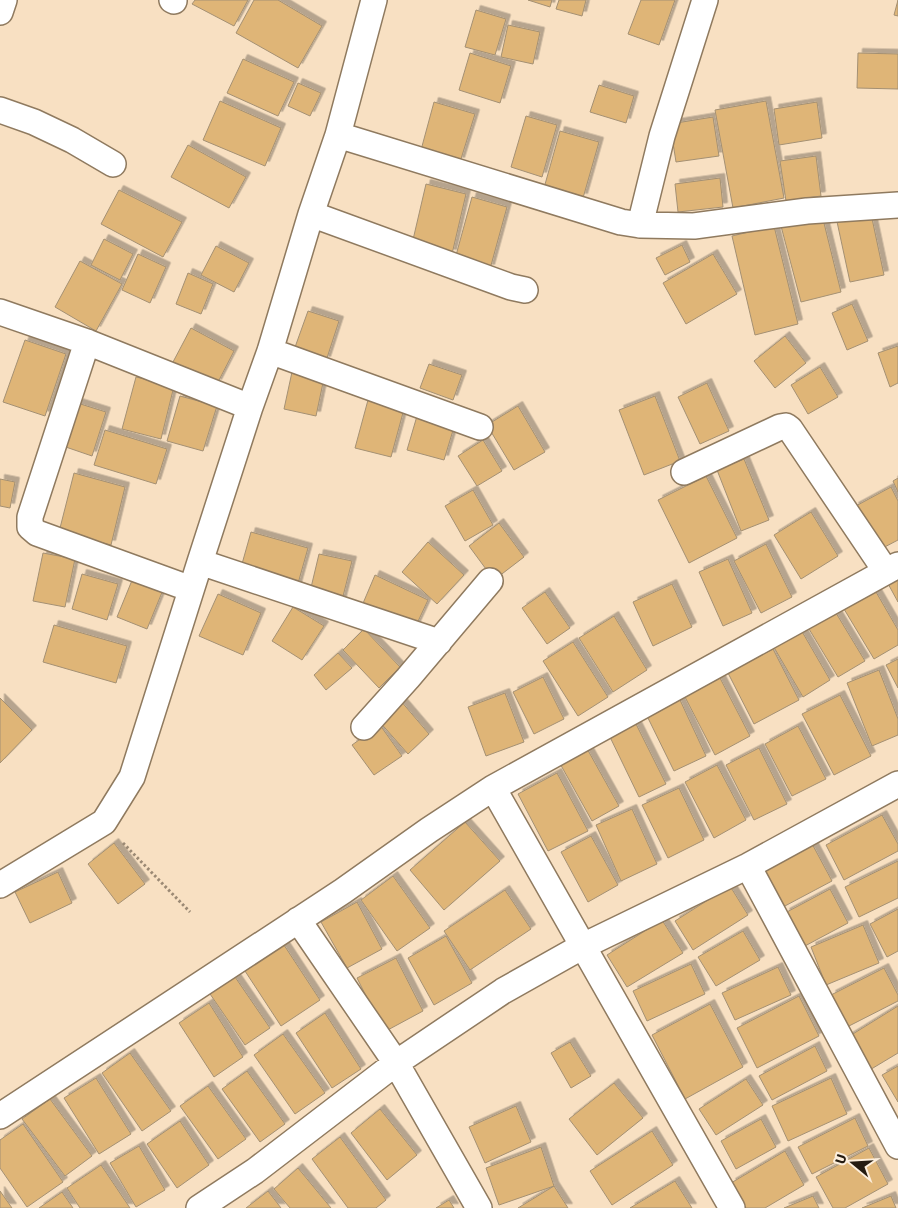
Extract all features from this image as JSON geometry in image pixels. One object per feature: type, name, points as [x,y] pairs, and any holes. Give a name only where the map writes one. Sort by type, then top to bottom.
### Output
[{"type":"street","points":[[0,12],[4,0]]},
{"type":"street","points":[[0,885],[104,822],[132,777],[191,589],[270,351],[311,214],[338,135],[374,0]]},
{"type":"street","points":[[640,225],[662,136],[705,0]]},
{"type":"street","points":[[0,110],[34,122],[72,140],[113,164]]},
{"type":"street","points":[[338,135],[621,222],[640,225],[694,226],[807,211],[898,205]]},
{"type":"street","points":[[311,214],[502,284],[525,290]]},
{"type":"street","points":[[0,312],[87,342],[250,407]]},
{"type":"street","points":[[87,342],[30,516],[30,527],[37,533],[191,589]]},
{"type":"street","points":[[270,351],[480,428]]},
{"type":"street","points":[[0,1116],[343,891],[429,830],[493,788],[892,568],[786,426],[780,427],[684,472]]},
{"type":"street","points":[[200,562],[439,642]]},
{"type":"street","points":[[364,727],[439,642],[490,580]]},
{"type":"street","points":[[198,1208],[254,1171],[396,1063],[503,991],[583,946],[748,866],[897,786]]},
{"type":"street","points":[[493,788],[732,1208]]},
{"type":"street","points":[[748,866],[898,1146]]},
{"type":"street","points":[[298,920],[396,1063],[479,1208]]},
{"type":"path","points":[[104,822],[190,912]]},
{"type":"building","points":[[195,0],[248,0],[234,26],[192,4]]},
{"type":"building","points":[[254,0],[278,0],[322,26],[298,68],[236,33]]},
{"type":"building","points":[[528,0],[552,0],[550,7]]},
{"type":"building","points":[[559,0],[586,0],[582,16],[556,9]]},
{"type":"building","points":[[641,0],[675,0],[659,45],[628,34]]},
{"type":"building","points":[[898,0],[898,16],[894,15]]},
{"type":"building","points":[[476,10],[506,19],[495,55],[465,47]]},
{"type":"building","points":[[508,25],[540,32],[533,64],[501,57]]},
{"type":"building","points":[[470,53],[511,66],[500,103],[459,90]]},
{"type":"building","points":[[858,53],[898,54],[898,89],[857,88]]},
{"type":"building","points":[[243,59],[294,82],[278,116],[227,93]]},
{"type":"building","points":[[298,83],[321,93],[310,116],[288,106]]},
{"type":"building","points":[[599,85],[634,96],[626,123],[590,112]]},
{"type":"building","points":[[220,101],[281,128],[265,166],[203,140]]},
{"type":"building","points":[[766,101],[784,198],[733,208],[715,110]]},
{"type":"building","points":[[434,102],[475,114],[460,162],[421,150]]},
{"type":"building","points":[[817,102],[822,138],[779,145],[774,109]]},
{"type":"building","points":[[526,116],[557,125],[542,177],[511,167]]},
{"type":"building","points":[[713,117],[719,156],[676,162],[670,124]]},
{"type":"building","points":[[560,131],[599,142],[583,198],[544,188]]},
{"type":"building","points":[[188,145],[246,177],[229,208],[171,177]]},
{"type":"building","points":[[816,156],[821,196],[786,201],[780,161]]},
{"type":"building","points":[[720,178],[723,207],[678,212],[675,184]]},
{"type":"building","points":[[426,184],[466,194],[452,254],[412,244]]},
{"type":"building","points":[[119,190],[182,222],[163,257],[101,224]]},
{"type":"building","points":[[472,197],[507,207],[490,269],[455,259]]},
{"type":"building","points":[[870,209],[884,275],[850,282],[836,217]]},
{"type":"building","points":[[822,215],[841,292],[801,302],[781,226]]},
{"type":"building","points":[[774,226],[798,324],[755,335],[732,236]]},
{"type":"building","points":[[104,239],[133,254],[120,280],[91,265]]},
{"type":"building","points":[[682,245],[690,262],[665,275],[656,258]]},
{"type":"building","points":[[216,246],[249,263],[234,292],[201,275]]},
{"type":"building","points":[[138,254],[166,267],[150,303],[122,290]]},
{"type":"building","points":[[713,254],[737,294],[686,324],[663,283]]},
{"type":"building","points":[[80,261],[122,284],[96,331],[55,307]]},
{"type":"building","points":[[188,273],[213,284],[201,314],[176,304]]},
{"type":"building","points":[[852,304],[868,341],[847,350],[832,313]]},
{"type":"building","points":[[308,311],[339,321],[326,361],[294,350]]},
{"type":"building","points":[[191,328],[234,351],[217,384],[173,362]]},
{"type":"building","points":[[785,336],[806,363],[775,388],[754,361]]},
{"type":"building","points":[[25,340],[66,354],[45,416],[3,402]]},
{"type":"building","points":[[898,346],[898,383],[890,387],[878,353]]},
{"type":"building","points":[[429,364],[462,375],[453,400],[420,388]]},
{"type":"building","points":[[820,367],[838,397],[808,414],[791,385]]},
{"type":"building","points":[[292,372],[324,378],[316,416],[284,409]]},
{"type":"building","points":[[136,377],[174,386],[161,439],[122,429]]},
{"type":"building","points":[[707,383],[729,431],[700,444],[678,397]]},
{"type":"building","points":[[180,396],[217,406],[203,451],[167,441]]},
{"type":"building","points":[[655,396],[680,461],[644,475],[619,410]]},
{"type":"building","points":[[368,400],[404,409],[391,457],[355,448]]},
{"type":"building","points":[[71,401],[106,412],[92,456],[57,444]]},
{"type":"building","points":[[518,406],[545,452],[514,470],[487,425]]},
{"type":"building","points":[[417,416],[454,427],[444,460],[407,450]]},
{"type":"building","points":[[105,430],[167,449],[156,484],[94,465]]},
{"type":"building","points":[[483,440],[502,471],[477,486],[458,456]]},
{"type":"building","points":[[744,459],[769,520],[741,531],[717,470]]},
{"type":"building","points":[[74,473],[125,487],[111,545],[59,532]]},
{"type":"building","points":[[706,476],[737,538],[689,563],[658,500]]},
{"type":"building","points":[[898,478],[898,492],[893,481]]},
{"type":"building","points":[[0,479],[15,482],[10,508],[0,506]]},
{"type":"building","points":[[891,487],[898,501],[898,540],[877,551],[854,507]]},
{"type":"building","points":[[473,490],[493,525],[465,541],[445,506]]},
{"type":"building","points":[[811,512],[838,556],[801,579],[774,535]]},
{"type":"building","points":[[499,523],[524,557],[494,580],[469,546]]},
{"type":"building","points":[[251,532],[308,548],[297,587],[240,571]]},
{"type":"building","points":[[428,542],[464,575],[437,604],[402,572]]},
{"type":"building","points":[[766,544],[792,597],[761,613],[734,561]]},
{"type":"building","points":[[43,553],[75,559],[65,607],[33,601]]},
{"type":"building","points":[[319,554],[352,561],[341,604],[309,596]]},
{"type":"building","points":[[728,559],[752,613],[723,626],[699,572]]},
{"type":"building","points":[[135,573],[165,585],[147,629],[117,617]]},
{"type":"building","points":[[898,573],[898,602],[886,580]]},
{"type":"building","points":[[82,574],[118,584],[107,620],[72,609]]},
{"type":"building","points":[[375,575],[428,600],[413,632],[361,608]]},
{"type":"building","points":[[672,584],[692,627],[653,646],[633,602]]},
{"type":"building","points":[[872,585],[898,630],[898,645],[874,659],[841,604]]},
{"type":"building","points":[[545,592],[570,628],[547,644],[522,608]]},
{"type":"building","points":[[218,594],[261,613],[243,655],[199,636]]},
{"type":"building","points":[[293,607],[324,626],[302,660],[272,641]]},
{"type":"building","points":[[833,608],[865,661],[838,677],[806,624]]},
{"type":"building","points":[[614,616],[647,670],[613,692],[579,638]]},
{"type":"building","points":[[54,625],[127,646],[116,683],[43,662]]},
{"type":"building","points":[[800,628],[830,680],[803,697],[772,644]]},
{"type":"building","points":[[364,629],[400,667],[379,688],[343,650]]},
{"type":"building","points":[[573,642],[608,697],[578,716],[543,661]]},
{"type":"building","points":[[773,649],[799,700],[754,724],[728,673]]},
{"type":"building","points":[[338,653],[352,668],[326,690],[314,675]]},
{"type":"building","points":[[898,659],[898,688],[886,665]]},
{"type":"building","points":[[879,670],[898,719],[898,735],[872,746],[847,683]]},
{"type":"building","points":[[543,677],[564,719],[534,734],[513,692]]},
{"type":"building","points":[[720,678],[750,736],[715,755],[685,697]]},
{"type":"building","points":[[505,693],[524,742],[486,756],[468,707]]},
{"type":"building","points":[[840,695],[871,756],[834,775],[802,714]]},
{"type":"building","points":[[0,698],[32,730],[0,763]]},
{"type":"building","points":[[400,700],[429,734],[408,754],[378,720]]},
{"type":"building","points":[[680,700],[706,756],[674,771],[647,716]]},
{"type":"building","points":[[635,722],[666,784],[639,797],[609,735]]},
{"type":"building","points":[[380,725],[402,756],[374,775],[352,745]]},
{"type":"building","points":[[798,726],[826,779],[792,796],[765,744]]},
{"type":"building","points":[[585,745],[619,806],[592,821],[558,760]]},
{"type":"building","points":[[759,748],[787,804],[754,820],[726,765]]},
{"type":"building","points":[[717,765],[746,820],[714,838],[685,782]]},
{"type":"building","points":[[557,773],[588,831],[548,851],[518,794]]},
{"type":"building","points":[[679,788],[704,840],[668,858],[642,805]]},
{"type":"building","points":[[632,809],[657,864],[621,881],[596,825]]},
{"type":"building","points":[[882,815],[898,844],[898,851],[844,880],[826,845]]},
{"type":"building","points":[[465,822],[500,861],[444,910],[410,870]]},
{"type":"building","points":[[591,836],[618,885],[588,902],[561,852]]},
{"type":"building","points":[[810,840],[832,881],[783,907],[761,866]]},
{"type":"building","points":[[114,843],[145,884],[118,904],[88,864]]},
{"type":"building","points":[[898,861],[898,898],[859,917],[845,887]]},
{"type":"building","points":[[58,872],[72,903],[30,923],[15,892]]},
{"type":"building","points":[[393,876],[430,928],[397,951],[361,900]]},
{"type":"building","points":[[730,886],[748,915],[693,950],[675,921]]},
{"type":"building","points":[[830,889],[848,923],[803,947],[785,913]]},
{"type":"building","points":[[505,890],[531,929],[470,970],[444,931]]},
{"type":"building","points":[[357,902],[382,949],[347,968],[321,922]]},
{"type":"building","points":[[898,909],[898,951],[887,957],[870,924]]},
{"type":"building","points":[[662,920],[683,953],[627,987],[607,955]]},
{"type":"building","points":[[863,925],[879,963],[826,985],[811,947]]},
{"type":"building","points":[[743,931],[760,960],[716,986],[698,957]]},
{"type":"building","points":[[446,936],[472,983],[434,1005],[408,958]]},
{"type":"building","points":[[284,945],[320,1000],[281,1026],[245,971]]},
{"type":"building","points":[[396,958],[423,1011],[384,1032],[357,978]]},
{"type":"building","points":[[691,964],[705,994],[647,1021],[633,991]]},
{"type":"building","points":[[778,967],[791,995],[735,1020],[722,993]]},
{"type":"building","points":[[884,968],[898,995],[898,1001],[847,1027],[831,995]]},
{"type":"building","points":[[233,974],[270,1028],[245,1045],[208,991]]},
{"type":"building","points":[[799,996],[819,1036],[757,1068],[737,1028]]},
{"type":"building","points":[[209,1003],[243,1057],[214,1077],[179,1023]]},
{"type":"building","points":[[710,1004],[743,1067],[685,1099],[652,1035]]},
{"type":"building","points":[[898,1006],[898,1053],[868,1071],[848,1037]]},
{"type":"building","points":[[325,1013],[361,1069],[332,1088],[296,1033]]},
{"type":"building","points":[[283,1034],[325,1093],[295,1114],[254,1055]]},
{"type":"building","points":[[570,1042],[591,1076],[571,1088],[551,1053]]},
{"type":"building","points":[[815,1046],[827,1071],[772,1100],[759,1076]]},
{"type":"building","points":[[130,1053],[171,1111],[142,1131],[102,1073]]},
{"type":"building","points":[[898,1066],[898,1102],[882,1075]]},
{"type":"building","points":[[247,1071],[285,1124],[260,1142],[222,1089]]},
{"type":"building","points":[[96,1078],[131,1134],[99,1154],[64,1098]]},
{"type":"building","points":[[831,1078],[847,1114],[788,1141],[772,1106]]},
{"type":"building","points":[[746,1079],[763,1105],[716,1135],[699,1109]]},
{"type":"building","points":[[614,1083],[643,1118],[597,1155],[569,1119]]},
{"type":"building","points":[[208,1086],[246,1139],[218,1159],[180,1106]]},
{"type":"building","points":[[50,1099],[92,1156],[65,1176],[22,1119]]},
{"type":"building","points":[[516,1106],[531,1142],[485,1163],[469,1127]]},
{"type":"building","points":[[380,1109],[417,1155],[387,1180],[351,1133]]},
{"type":"building","points":[[855,1118],[868,1146],[812,1174],[798,1147]]},
{"type":"building","points":[[761,1119],[776,1147],[736,1169],[721,1141]]},
{"type":"building","points":[[180,1121],[209,1165],[177,1188],[147,1144]]},
{"type":"building","points":[[23,1124],[63,1182],[27,1207],[0,1168],[0,1140]]},
{"type":"building","points":[[652,1131],[673,1165],[612,1205],[590,1171]]},
{"type":"building","points":[[340,1137],[386,1200],[376,1208],[348,1208],[312,1159]]},
{"type":"building","points":[[139,1146],[165,1190],[136,1207],[110,1163]]},
{"type":"building","points":[[541,1147],[554,1186],[499,1205],[486,1168]]},
{"type":"building","points":[[869,1148],[888,1184],[845,1208],[833,1208],[816,1177]]},
{"type":"building","points":[[785,1151],[804,1185],[765,1208],[746,1208],[731,1183]]},
{"type":"building","points":[[101,1165],[130,1208],[80,1208],[67,1188]]},
{"type":"building","points":[[298,1168],[331,1208],[290,1208],[274,1189]]},
{"type":"building","points":[[675,1181],[692,1208],[630,1208]]},
{"type":"building","points":[[554,1186],[568,1208],[518,1208]]},
{"type":"building","points":[[0,1191],[12,1208],[0,1208]]},
{"type":"building","points":[[268,1191],[281,1208],[246,1208]]},
{"type":"building","points":[[62,1192],[73,1208],[39,1208]]},
{"type":"building","points":[[813,1196],[819,1208],[784,1208]]},
{"type":"building","points":[[891,1196],[896,1208],[862,1208]]},
{"type":"building","points":[[449,1200],[454,1208],[436,1208]]}]
